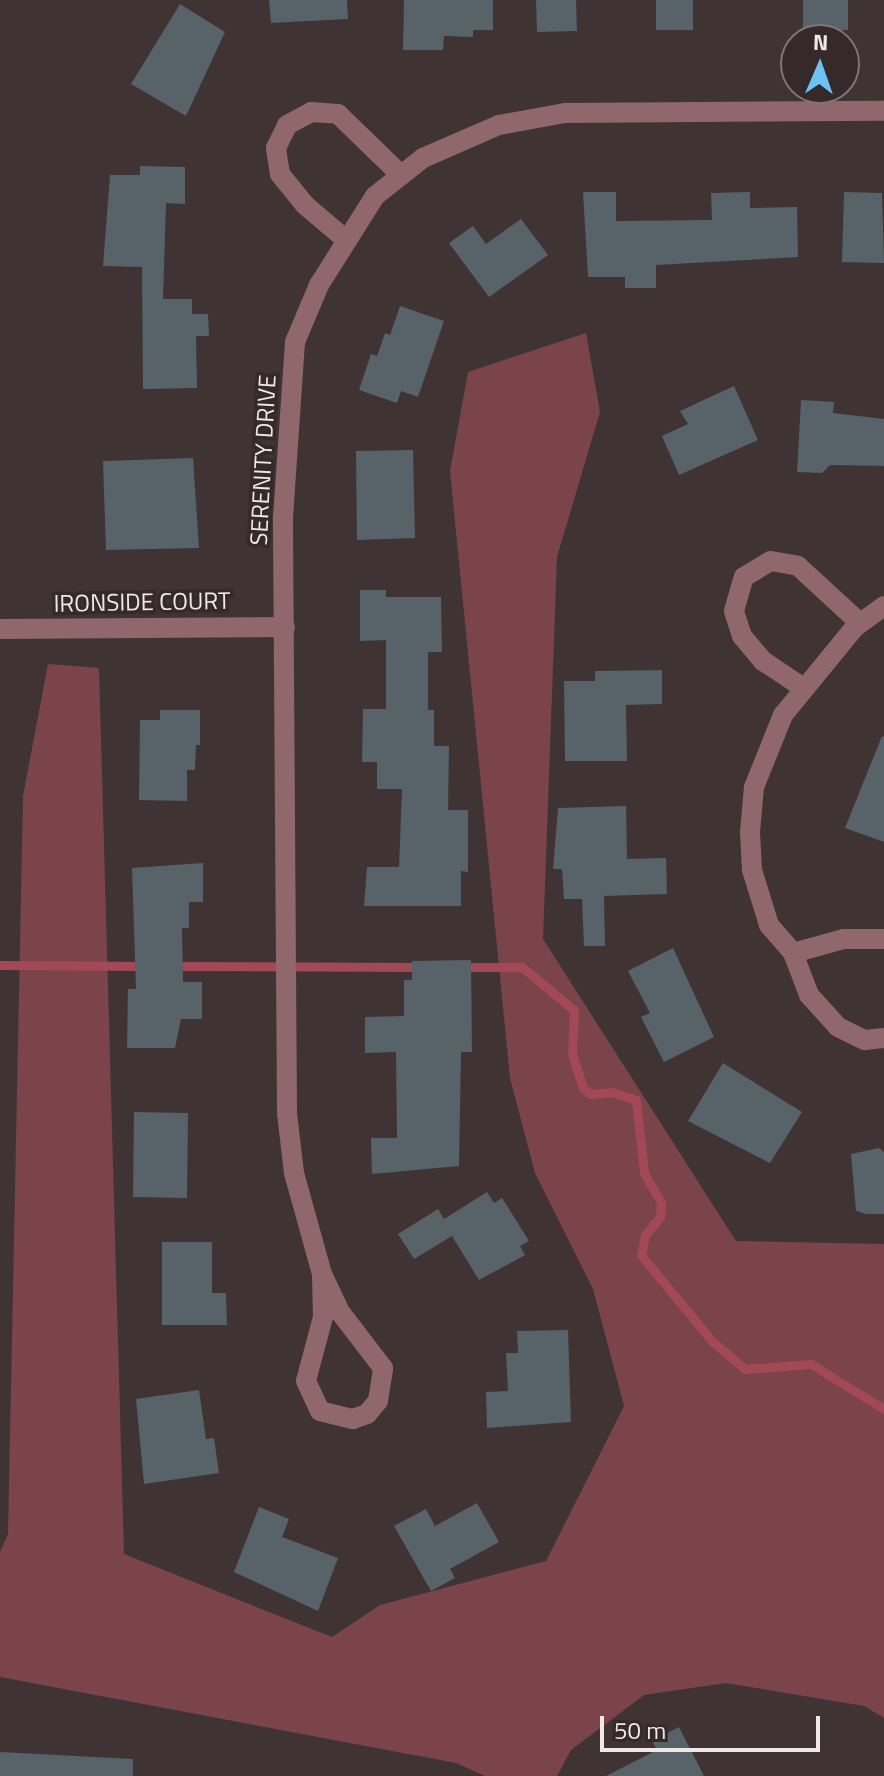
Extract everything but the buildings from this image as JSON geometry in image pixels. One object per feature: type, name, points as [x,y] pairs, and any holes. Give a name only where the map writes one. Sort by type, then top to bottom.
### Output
[{"type":"street","name":"SERENITY DRIVE","points":[[322,1274],[323,1317],[306,1381],[320,1411],[353,1419],[367,1414],[378,1401],[383,1368],[340,1312],[322,1274],[294,1173],[287,1113],[283,518],[295,342],[345,239],[375,196],[423,158],[499,125],[565,113],[884,111]]},
{"type":"street","points":[[345,239],[305,205],[280,174],[276,148],[287,125],[311,112],[338,114],[401,175]]},
{"type":"street","points":[[802,687],[763,661],[742,636],[734,604],[744,577],[771,561],[798,566],[860,623]]},
{"type":"street","points":[[884,606],[860,623],[802,687],[783,715],[754,787],[750,832],[752,870],[764,913],[793,953],[820,1012],[838,1027],[865,1040],[884,1038]]},
{"type":"street","name":"IRONSIDE COURT","points":[[0,629],[285,627]]},
{"type":"street","points":[[793,953],[844,939],[884,939]]},
{"type":"shaded area","points":[[586,333],[600,412],[557,557],[543,939],[736,1241],[884,1244],[884,1718],[864,1706],[726,1683],[644,1695],[571,1750],[557,1776],[485,1776],[456,1763],[0,1677],[0,1552],[8,1534],[23,796],[48,664],[99,668],[124,1554],[332,1637],[380,1605],[546,1561],[624,1406],[593,1289],[535,1173],[510,1078],[450,471],[468,372]]},
{"type":"waterway","points":[[0,965],[145,966]]},
{"type":"waterway","points":[[171,966],[425,967]]},
{"type":"waterway","points":[[459,967],[522,967],[574,1010],[572,1054],[583,1088],[591,1094],[612,1092],[636,1100],[644,1173],[661,1203],[660,1217],[645,1235],[641,1255],[712,1341],[745,1369],[811,1364],[884,1409]]}]
